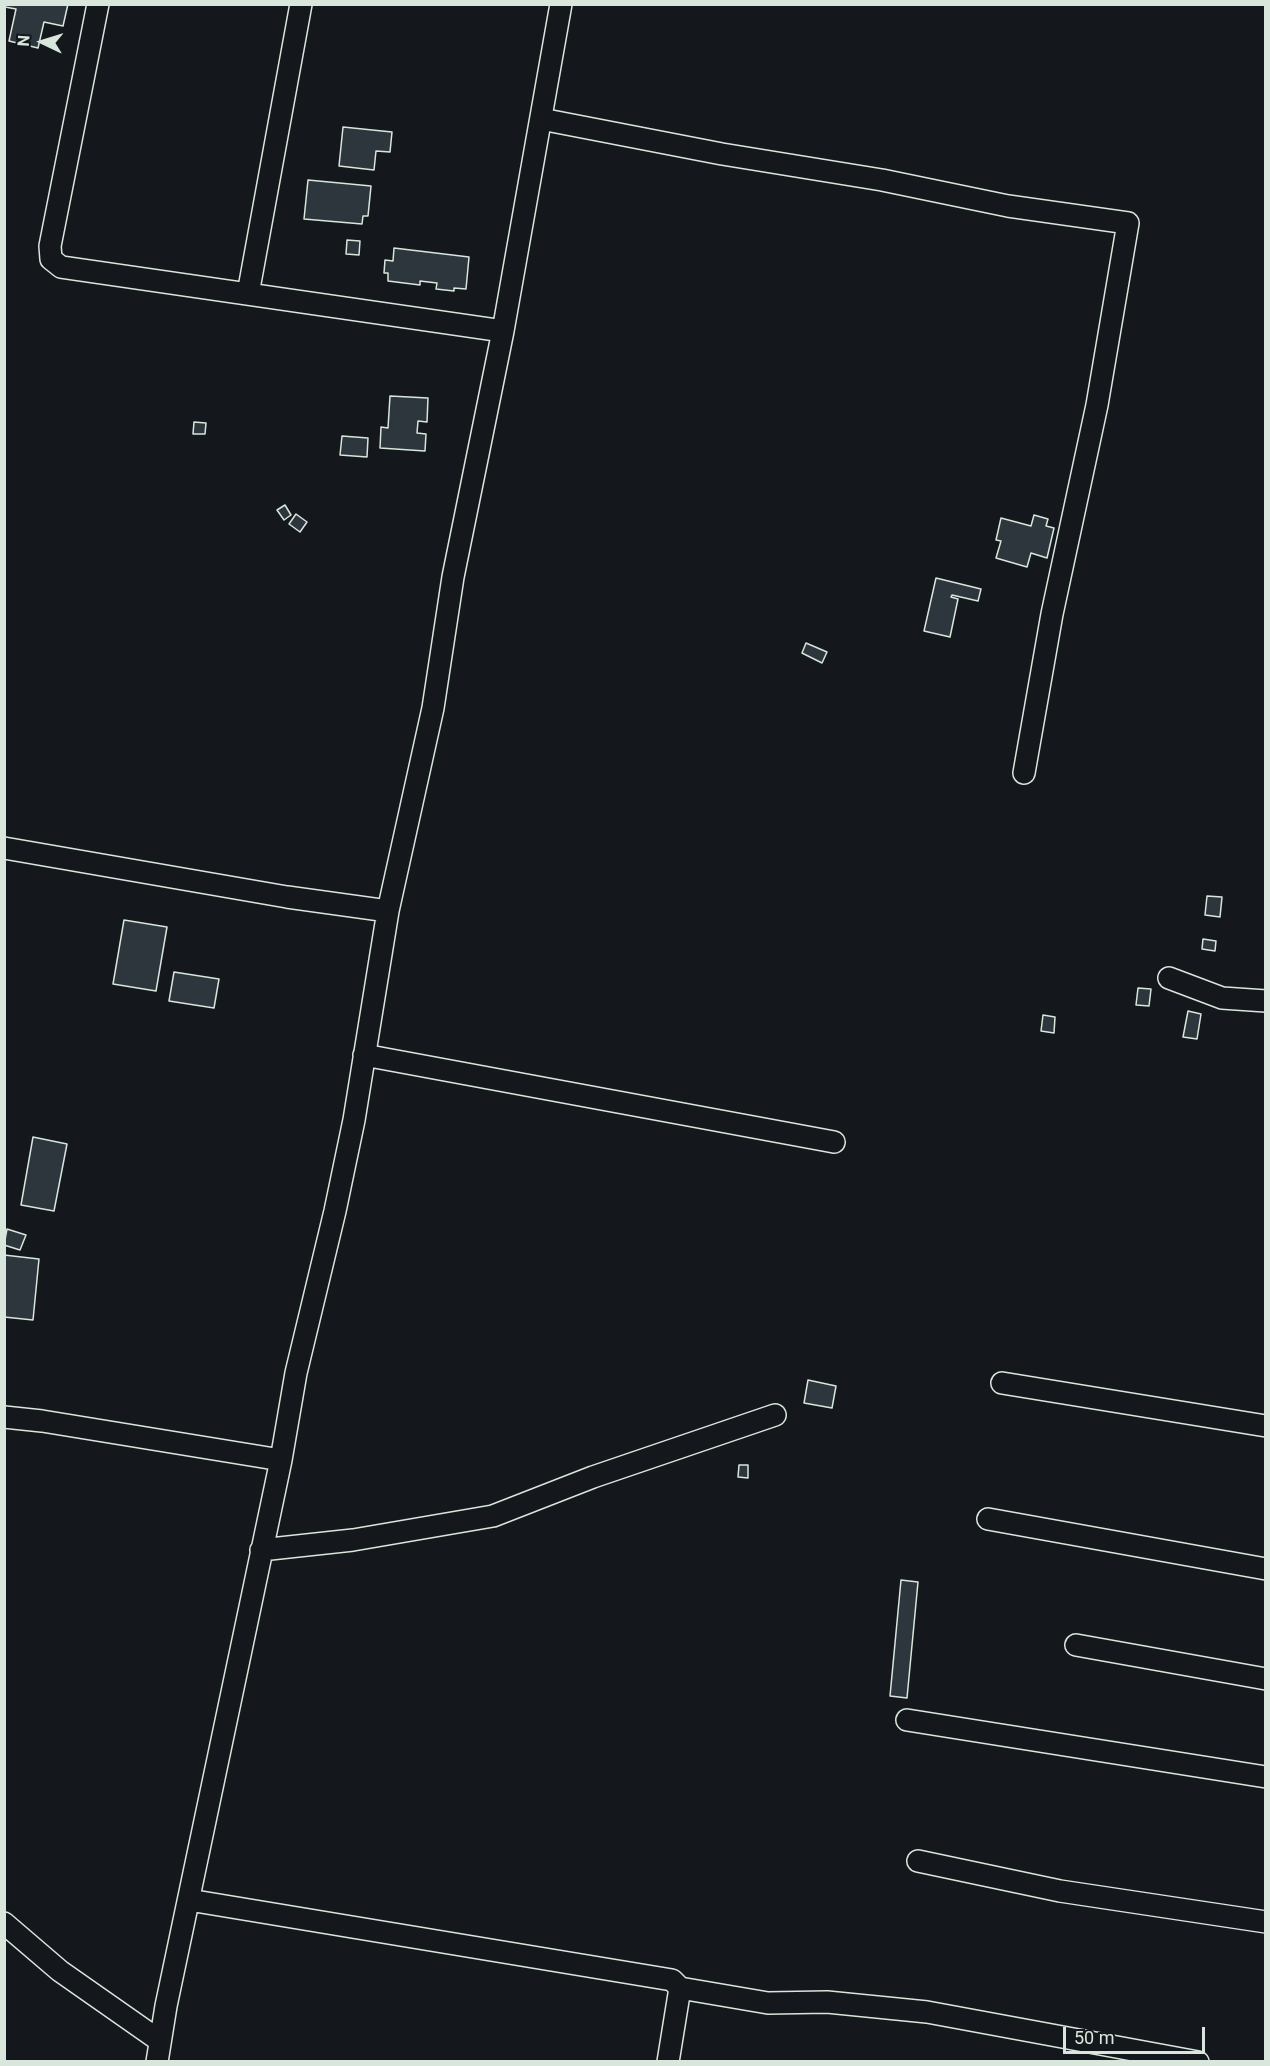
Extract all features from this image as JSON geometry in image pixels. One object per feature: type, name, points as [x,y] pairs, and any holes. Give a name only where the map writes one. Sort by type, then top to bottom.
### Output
[{"type":"street","points":[[98,4],[50,246],[51,259],[61,267],[503,331]]},
{"type":"street","points":[[248,294],[301,4]]},
{"type":"street","points":[[4,1923],[159,2051],[281,1460],[296,1373],[335,1211],[388,911],[433,708],[453,577],[503,331],[561,4]]},
{"type":"street","points":[[541,119],[722,154],[882,180],[1008,206],[1128,223],[1097,405],[1052,614],[1024,773]]},
{"type":"street","points":[[4,848],[287,897],[388,911]]},
{"type":"street","points":[[1169,978],[1222,998],[1266,1001]]},
{"type":"street","points":[[364,1055],[834,1142]]},
{"type":"street","points":[[1002,1383],[1266,1426]]},
{"type":"street","points":[[261,1550],[353,1540],[493,1516],[593,1477],[775,1415]]},
{"type":"street","points":[[4,1417],[42,1420],[281,1460]]},
{"type":"street","points":[[988,1519],[1266,1569]]},
{"type":"street","points":[[1076,1645],[1266,1679]]},
{"type":"street","points":[[907,1720],[1266,1777]]},
{"type":"street","points":[[918,1861],[1060,1891],[1266,1922]]},
{"type":"street","points":[[189,1900],[672,1980],[680,1988],[768,2003],[827,2002],[927,2012],[1198,2061]]},
{"type":"street","points":[[668,2061],[680,1988]]},
{"type":"building","points":[[6,4],[68,4],[63,26],[44,22],[38,48],[9,41],[16,9],[5,7]]},
{"type":"building","points":[[343,127],[392,132],[390,152],[376,151],[374,170],[339,166]]},
{"type":"building","points":[[308,180],[371,186],[368,216],[363,216],[362,224],[304,219]]},
{"type":"building","points":[[347,240],[360,241],[359,255],[346,254]]},
{"type":"building","points":[[394,248],[469,257],[466,289],[454,288],[454,291],[436,289],[437,283],[420,281],[420,285],[388,281],[388,273],[384,273],[385,260],[393,261]]},
{"type":"building","points":[[390,396],[428,398],[427,422],[418,421],[417,433],[426,434],[425,451],[380,448],[381,427],[388,428]]},
{"type":"building","points":[[194,422],[206,423],[205,434],[193,434]]},
{"type":"building","points":[[342,436],[368,438],[367,457],[340,455]]},
{"type":"building","points":[[285,505],[291,515],[284,520],[277,510]]},
{"type":"building","points":[[296,514],[307,522],[300,532],[289,524]]},
{"type":"building","points":[[1034,515],[1048,519],[1046,526],[1054,528],[1047,558],[1031,553],[1027,567],[996,558],[1001,541],[996,540],[1001,518],[1031,526]]},
{"type":"building","points":[[936,578],[981,589],[978,601],[952,595],[951,597],[958,599],[950,637],[924,631]]},
{"type":"building","points":[[806,643],[827,652],[822,663],[802,653]]},
{"type":"building","points":[[1207,896],[1222,897],[1220,917],[1205,915]]},
{"type":"building","points":[[124,920],[167,927],[156,991],[113,984]]},
{"type":"building","points":[[1203,939],[1216,941],[1215,951],[1202,949]]},
{"type":"building","points":[[174,972],[219,979],[214,1008],[169,1001]]},
{"type":"building","points":[[1138,988],[1151,989],[1149,1006],[1136,1005]]},
{"type":"building","points":[[1188,1011],[1201,1014],[1197,1039],[1183,1037]]},
{"type":"building","points":[[1043,1015],[1055,1017],[1054,1033],[1041,1031]]},
{"type":"building","points":[[33,1137],[67,1144],[54,1211],[21,1205]]},
{"type":"building","points":[[7,1229],[26,1235],[20,1250],[4,1245]]},
{"type":"building","points":[[4,1255],[39,1259],[33,1320],[4,1317]]},
{"type":"building","points":[[808,1380],[836,1386],[832,1408],[804,1403]]},
{"type":"building","points":[[739,1465],[748,1465],[748,1478],[738,1477]]},
{"type":"building","points":[[901,1580],[918,1582],[907,1698],[890,1696]]}]
